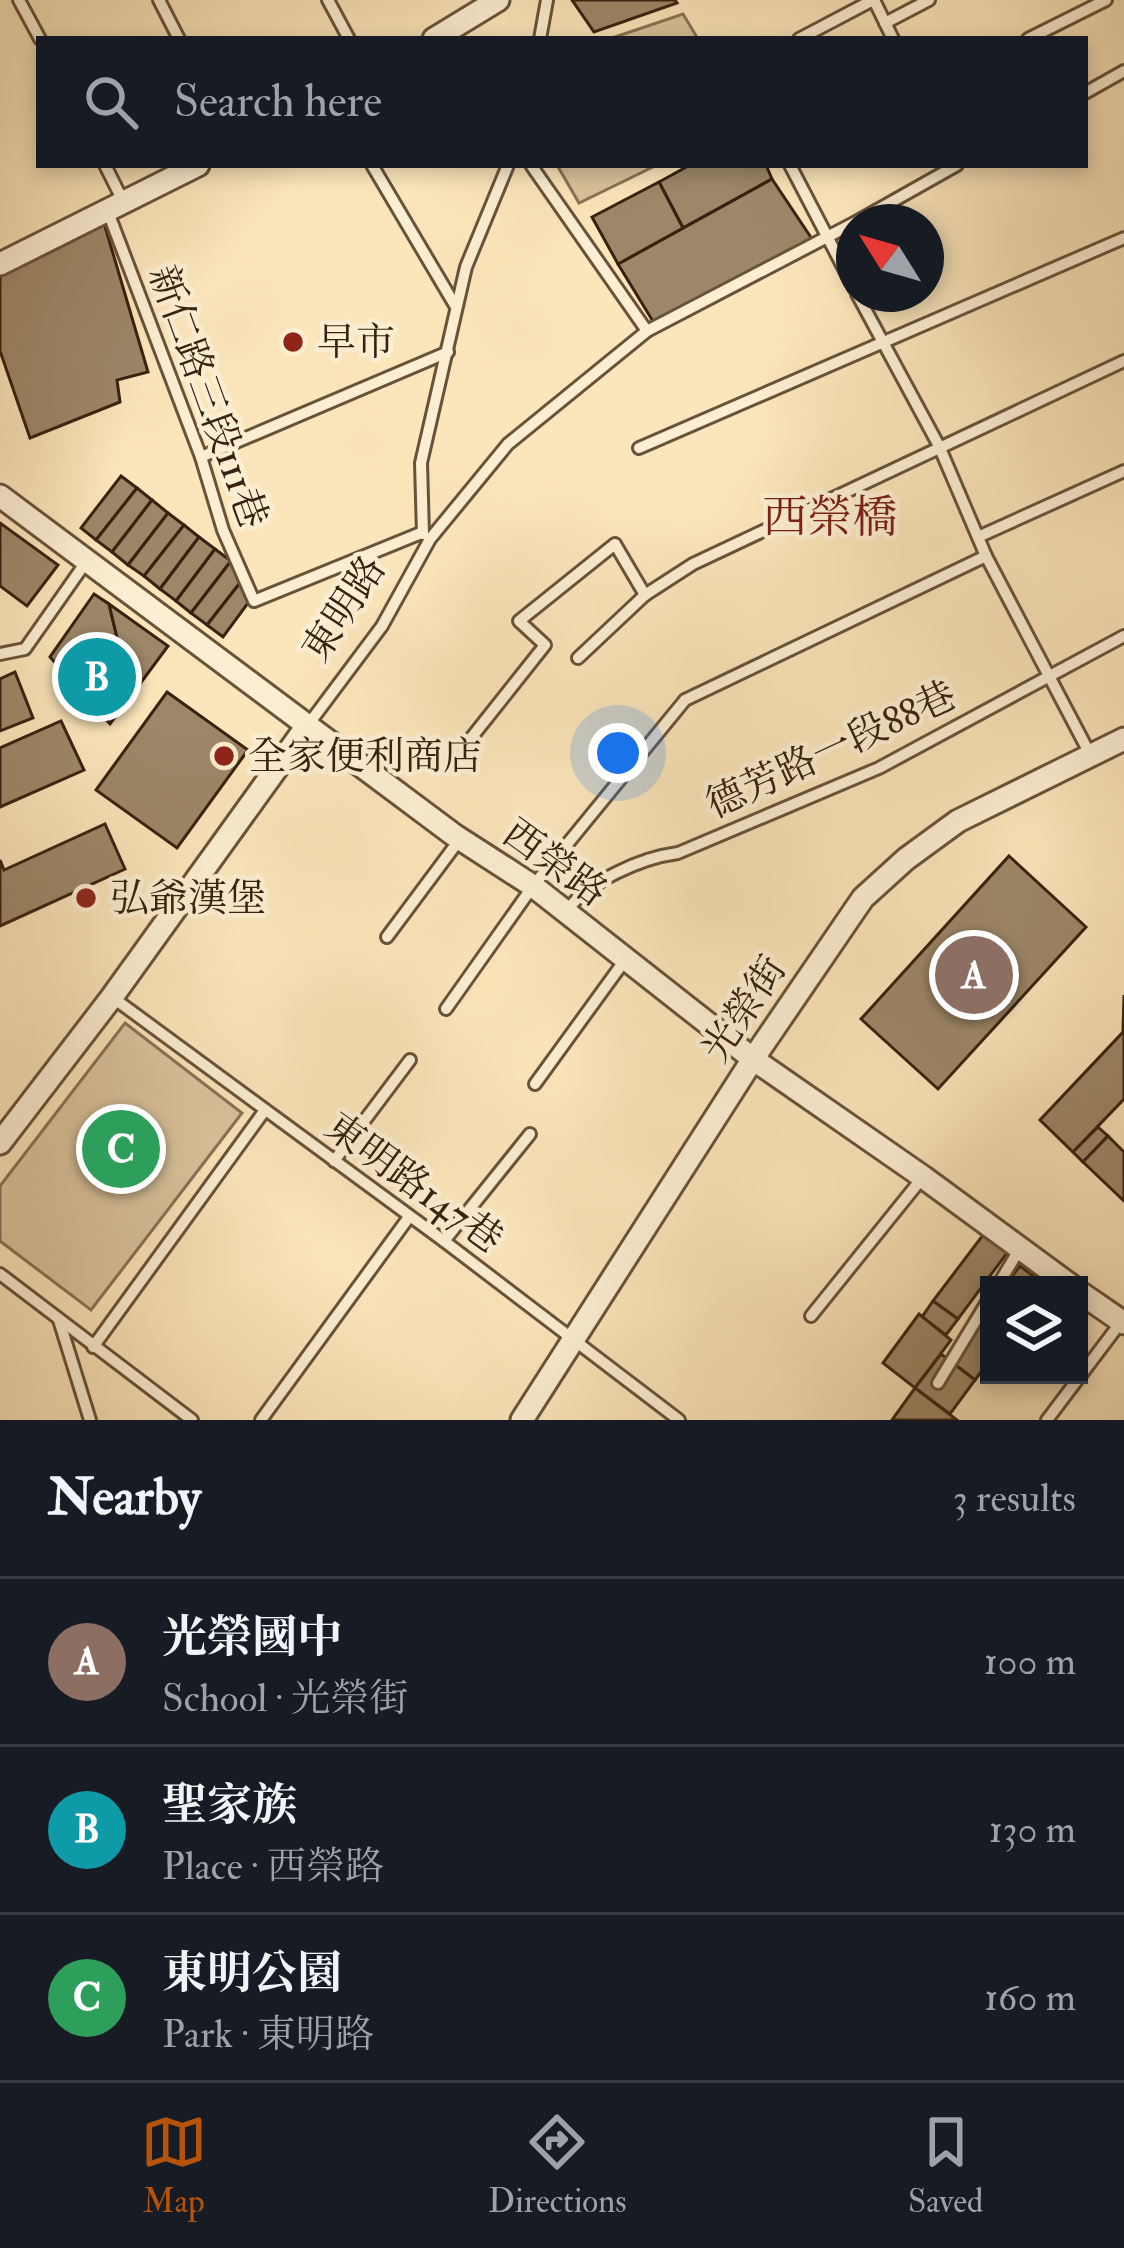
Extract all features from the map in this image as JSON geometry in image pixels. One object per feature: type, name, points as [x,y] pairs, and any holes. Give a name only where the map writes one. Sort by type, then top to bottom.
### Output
[{"type":"street","points":[[439,36],[498,0]]},
{"type":"street","points":[[0,264],[192,168]]},
{"type":"street","name":"西榮路","points":[[0,496],[460,839],[532,886],[753,1059],[1057,1276]]},
{"type":"street","name":"東明路","points":[[0,1143],[9,1121],[20,1120],[307,726]]},
{"type":"street","name":"光榮街","points":[[522,1420],[753,1059],[863,898],[958,821],[1124,739]]},
{"type":"street","points":[[1088,1298],[1123,1322]]},
{"type":"lane","points":[[19,0],[38,36]]},
{"type":"lane","points":[[159,0],[177,36]]},
{"type":"lane","points":[[328,0],[347,36]]},
{"type":"lane","points":[[541,36],[547,0]]},
{"type":"lane","points":[[805,36],[874,0],[892,36]]},
{"type":"lane","points":[[885,23],[929,0]]},
{"type":"lane","points":[[1034,36],[1106,0]]},
{"type":"lane","points":[[1088,91],[1124,71]]},
{"type":"lane","name":"新仁路三段111巷","points":[[106,168],[223,530],[254,601],[426,536]]},
{"type":"lane","points":[[374,168],[457,308]]},
{"type":"lane","points":[[426,536],[422,464],[466,267],[507,168]]},
{"type":"lane","points":[[533,168],[646,331]]},
{"type":"lane","points":[[792,168],[836,252]]},
{"type":"lane","name":"東明路","points":[[887,204],[952,168]]},
{"type":"lane","name":"東明路","points":[[307,726],[382,626],[426,536],[508,444],[646,331],[836,233]]},
{"type":"lane","points":[[639,448],[1124,238]]},
{"type":"lane","points":[[866,312],[940,446],[986,556],[1091,756]]},
{"type":"lane","points":[[201,457],[448,352]]},
{"type":"lane","points":[[578,658],[645,595],[693,564],[1124,361]]},
{"type":"lane","points":[[978,537],[1124,471]]},
{"type":"lane","points":[[468,742],[545,646],[519,621],[615,544],[645,595]]},
{"type":"lane","points":[[446,1009],[532,886],[686,700],[986,556]]},
{"type":"lane","points":[[0,654],[25,649],[86,562]]},
{"type":"lane","name":"德芳路一段88巷","points":[[564,913],[580,893],[618,874],[879,768],[1124,636]]},
{"type":"lane","points":[[387,937],[460,839]]},
{"type":"lane","points":[[535,1084],[625,960]]},
{"type":"lane","name":"東明路147巷","points":[[112,997],[679,1420]]},
{"type":"lane","points":[[334,1161],[410,1060]]},
{"type":"lane","points":[[93,1347],[265,1110]]},
{"type":"lane","points":[[444,1241],[530,1134]]},
{"type":"lane","points":[[812,1316],[923,1177]]},
{"type":"lane","points":[[261,1420],[409,1217]]},
{"type":"lane","points":[[1003,1276],[1019,1250]]},
{"type":"lane","points":[[0,1274],[192,1420]]},
{"type":"lane","points":[[938,1383],[980,1314]]},
{"type":"lane","points":[[58,1320],[90,1420]]},
{"type":"lane","points":[[1047,1420],[1123,1322]]},
{"type":"shaded area","points":[[683,14],[696,36],[618,36]]},
{"type":"shaded area","points":[[559,168],[651,168],[579,203]]},
{"type":"shaded area","points":[[125,1023],[242,1113],[91,1310],[0,1241],[0,1186]]},
{"type":"building","points":[[572,0],[675,0],[677,3],[594,32]]},
{"type":"building","points":[[685,168],[767,168],[772,179],[683,228],[659,182]]},
{"type":"building","points":[[772,179],[812,239],[654,323],[618,264]]},
{"type":"building","points":[[659,182],[683,228],[618,264],[592,217]]},
{"type":"building","points":[[104,223],[148,372],[117,380],[120,402],[30,438],[0,351],[0,271]]},
{"type":"building","points":[[121,476],[137,488],[96,540],[81,528]]},
{"type":"building","points":[[137,488],[152,500],[112,552],[96,540]]},
{"type":"building","points":[[152,500],[168,513],[128,565],[112,552]]},
{"type":"building","points":[[168,513],[184,525],[144,576],[128,565]]},
{"type":"building","points":[[0,523],[58,565],[27,606],[0,586]]},
{"type":"building","points":[[184,525],[199,537],[160,589],[144,576]]},
{"type":"building","points":[[199,537],[215,549],[176,601],[160,589]]},
{"type":"building","points":[[215,549],[231,561],[191,613],[176,601]]},
{"type":"building","points":[[231,561],[243,579],[207,625],[191,613]]},
{"type":"building","points":[[243,579],[251,599],[223,637],[207,625]]},
{"type":"building","points":[[94,594],[109,604],[131,696],[110,724],[50,657]]},
{"type":"building","points":[[109,604],[168,646],[131,696]]},
{"type":"building","points":[[15,672],[33,718],[0,731],[0,679]]},
{"type":"building","points":[[167,692],[248,750],[177,848],[96,790]]},
{"type":"building","points":[[61,721],[84,770],[0,807],[0,748]]},
{"type":"building","points":[[105,824],[125,869],[0,926],[0,860],[4,870]]},
{"type":"building","points":[[1009,856],[1086,927],[938,1089],[861,1019]]},
{"type":"building","points":[[1124,995],[1124,1099],[1073,1152],[1040,1120],[1123,1032]]},
{"type":"building","points":[[1098,1127],[1108,1136],[1083,1162],[1073,1152]]},
{"type":"building","points":[[1108,1136],[1124,1152],[1124,1201],[1083,1162]]},
{"type":"building","points":[[983,1235],[1007,1253],[990,1276],[980,1276],[980,1289],[958,1319],[933,1301]]},
{"type":"building","points":[[1020,1266],[1033,1276],[1012,1276]]},
{"type":"building","points":[[933,1301],[958,1319],[946,1335],[922,1317]]},
{"type":"building","points":[[919,1314],[951,1340],[915,1388],[883,1363]]},
{"type":"building","points":[[975,1324],[980,1328],[980,1373],[975,1380],[948,1359]]},
{"type":"building","points":[[941,1354],[975,1380],[950,1414],[915,1388]]},
{"type":"building","points":[[915,1388],[957,1420],[892,1420]]},
{"type":"place","name":"早市","points":[[293,342]]},
{"type":"place","name":"聖家族","points":[[97,677]]},
{"type":"place","name":"全家便利商店","points":[[224,756]]},
{"type":"place","name":"弘爺漢堡","points":[[86,898]]},
{"type":"place","name":"光榮國中","points":[[974,975]]},
{"type":"place","name":"東明公園","points":[[121,1149]]},
{"type":"district","name":"西榮橋","points":[[830,518]]}]
